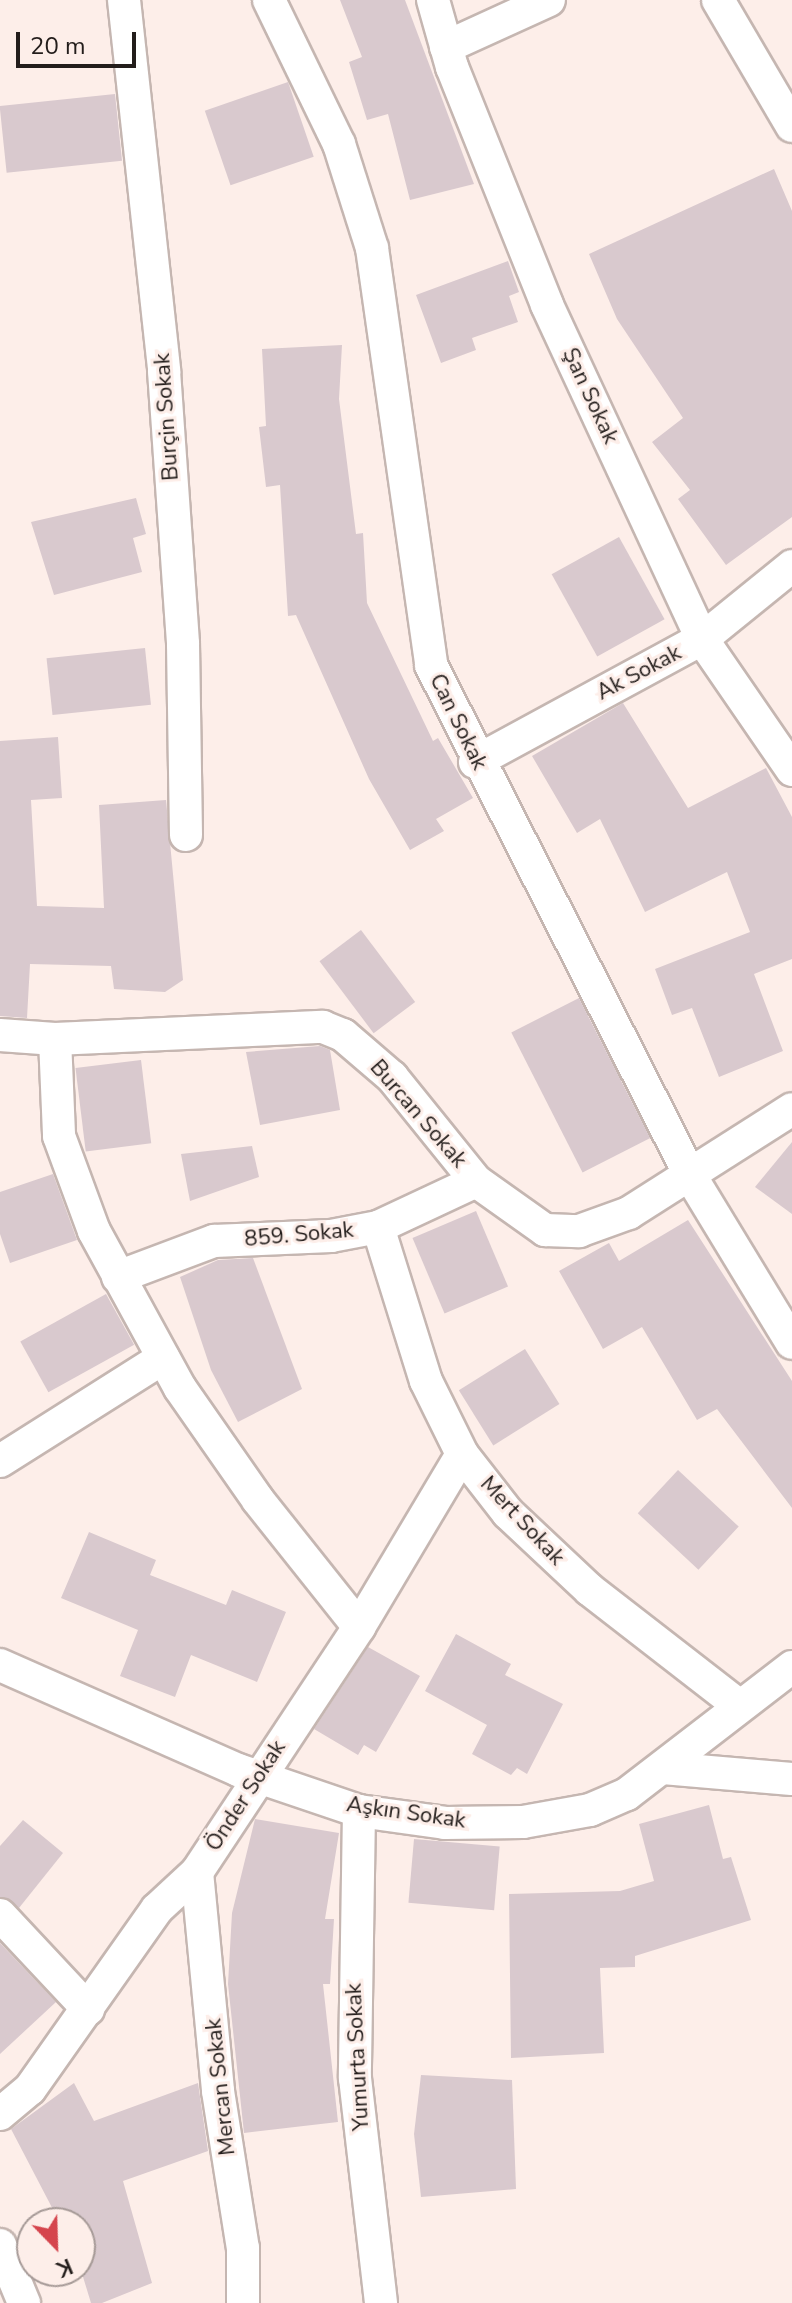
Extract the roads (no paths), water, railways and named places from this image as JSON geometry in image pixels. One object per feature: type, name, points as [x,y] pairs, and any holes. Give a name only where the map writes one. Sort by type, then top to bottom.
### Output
[{"type":"street","name":"Burçin Sokak","points":[[124,0],[164,371],[183,644],[186,835]]},
{"type":"street","name":"Can Sokak","points":[[269,0],[339,144],[372,248],[431,665],[475,762],[512,819],[691,1177],[792,1343]]},
{"type":"street","name":"Şan Sokak","points":[[433,0],[446,47],[547,305],[702,639],[792,770]]},
{"type":"street","points":[[446,47],[549,0]]},
{"type":"street","points":[[718,0],[792,126]]},
{"type":"street","name":"Ak Sokak","points":[[475,762],[702,639],[792,566]]},
{"type":"street","name":"Burcan Sokak","points":[[0,1035],[55,1039],[323,1027],[343,1035],[392,1077],[476,1181],[545,1230],[579,1231],[629,1213],[691,1177],[792,1109]]},
{"type":"street","points":[[55,1039],[59,1136],[118,1277],[163,1358],[258,1500],[359,1627]]},
{"type":"street","name":"859. Sokak","points":[[118,1277],[214,1241],[331,1236],[378,1227],[476,1181]]},
{"type":"street","name":"Mert Sokak","points":[[378,1227],[426,1381],[462,1454],[508,1513],[590,1590],[738,1705]]},
{"type":"street","points":[[3,1452],[163,1358]]},
{"type":"street","name":"Önder Sokak","points":[[0,2114],[30,2089],[157,1909],[197,1872],[359,1627],[462,1454]]},
{"type":"street","name":"Aşkın Sokak","points":[[0,1665],[258,1777],[359,1811],[445,1823],[523,1822],[590,1810],[627,1794],[738,1705],[792,1667]]},
{"type":"street","points":[[663,1768],[792,1779]]},
{"type":"street","name":"Yumurta Sokak","points":[[359,1811],[355,2078],[381,2303]]},
{"type":"street","name":"Mercan Sokak","points":[[197,1872],[218,2091],[243,2248],[243,2303]]},
{"type":"street","points":[[0,1915],[88,2009]]},
{"type":"street","points":[[0,2245],[24,2303]]}]
